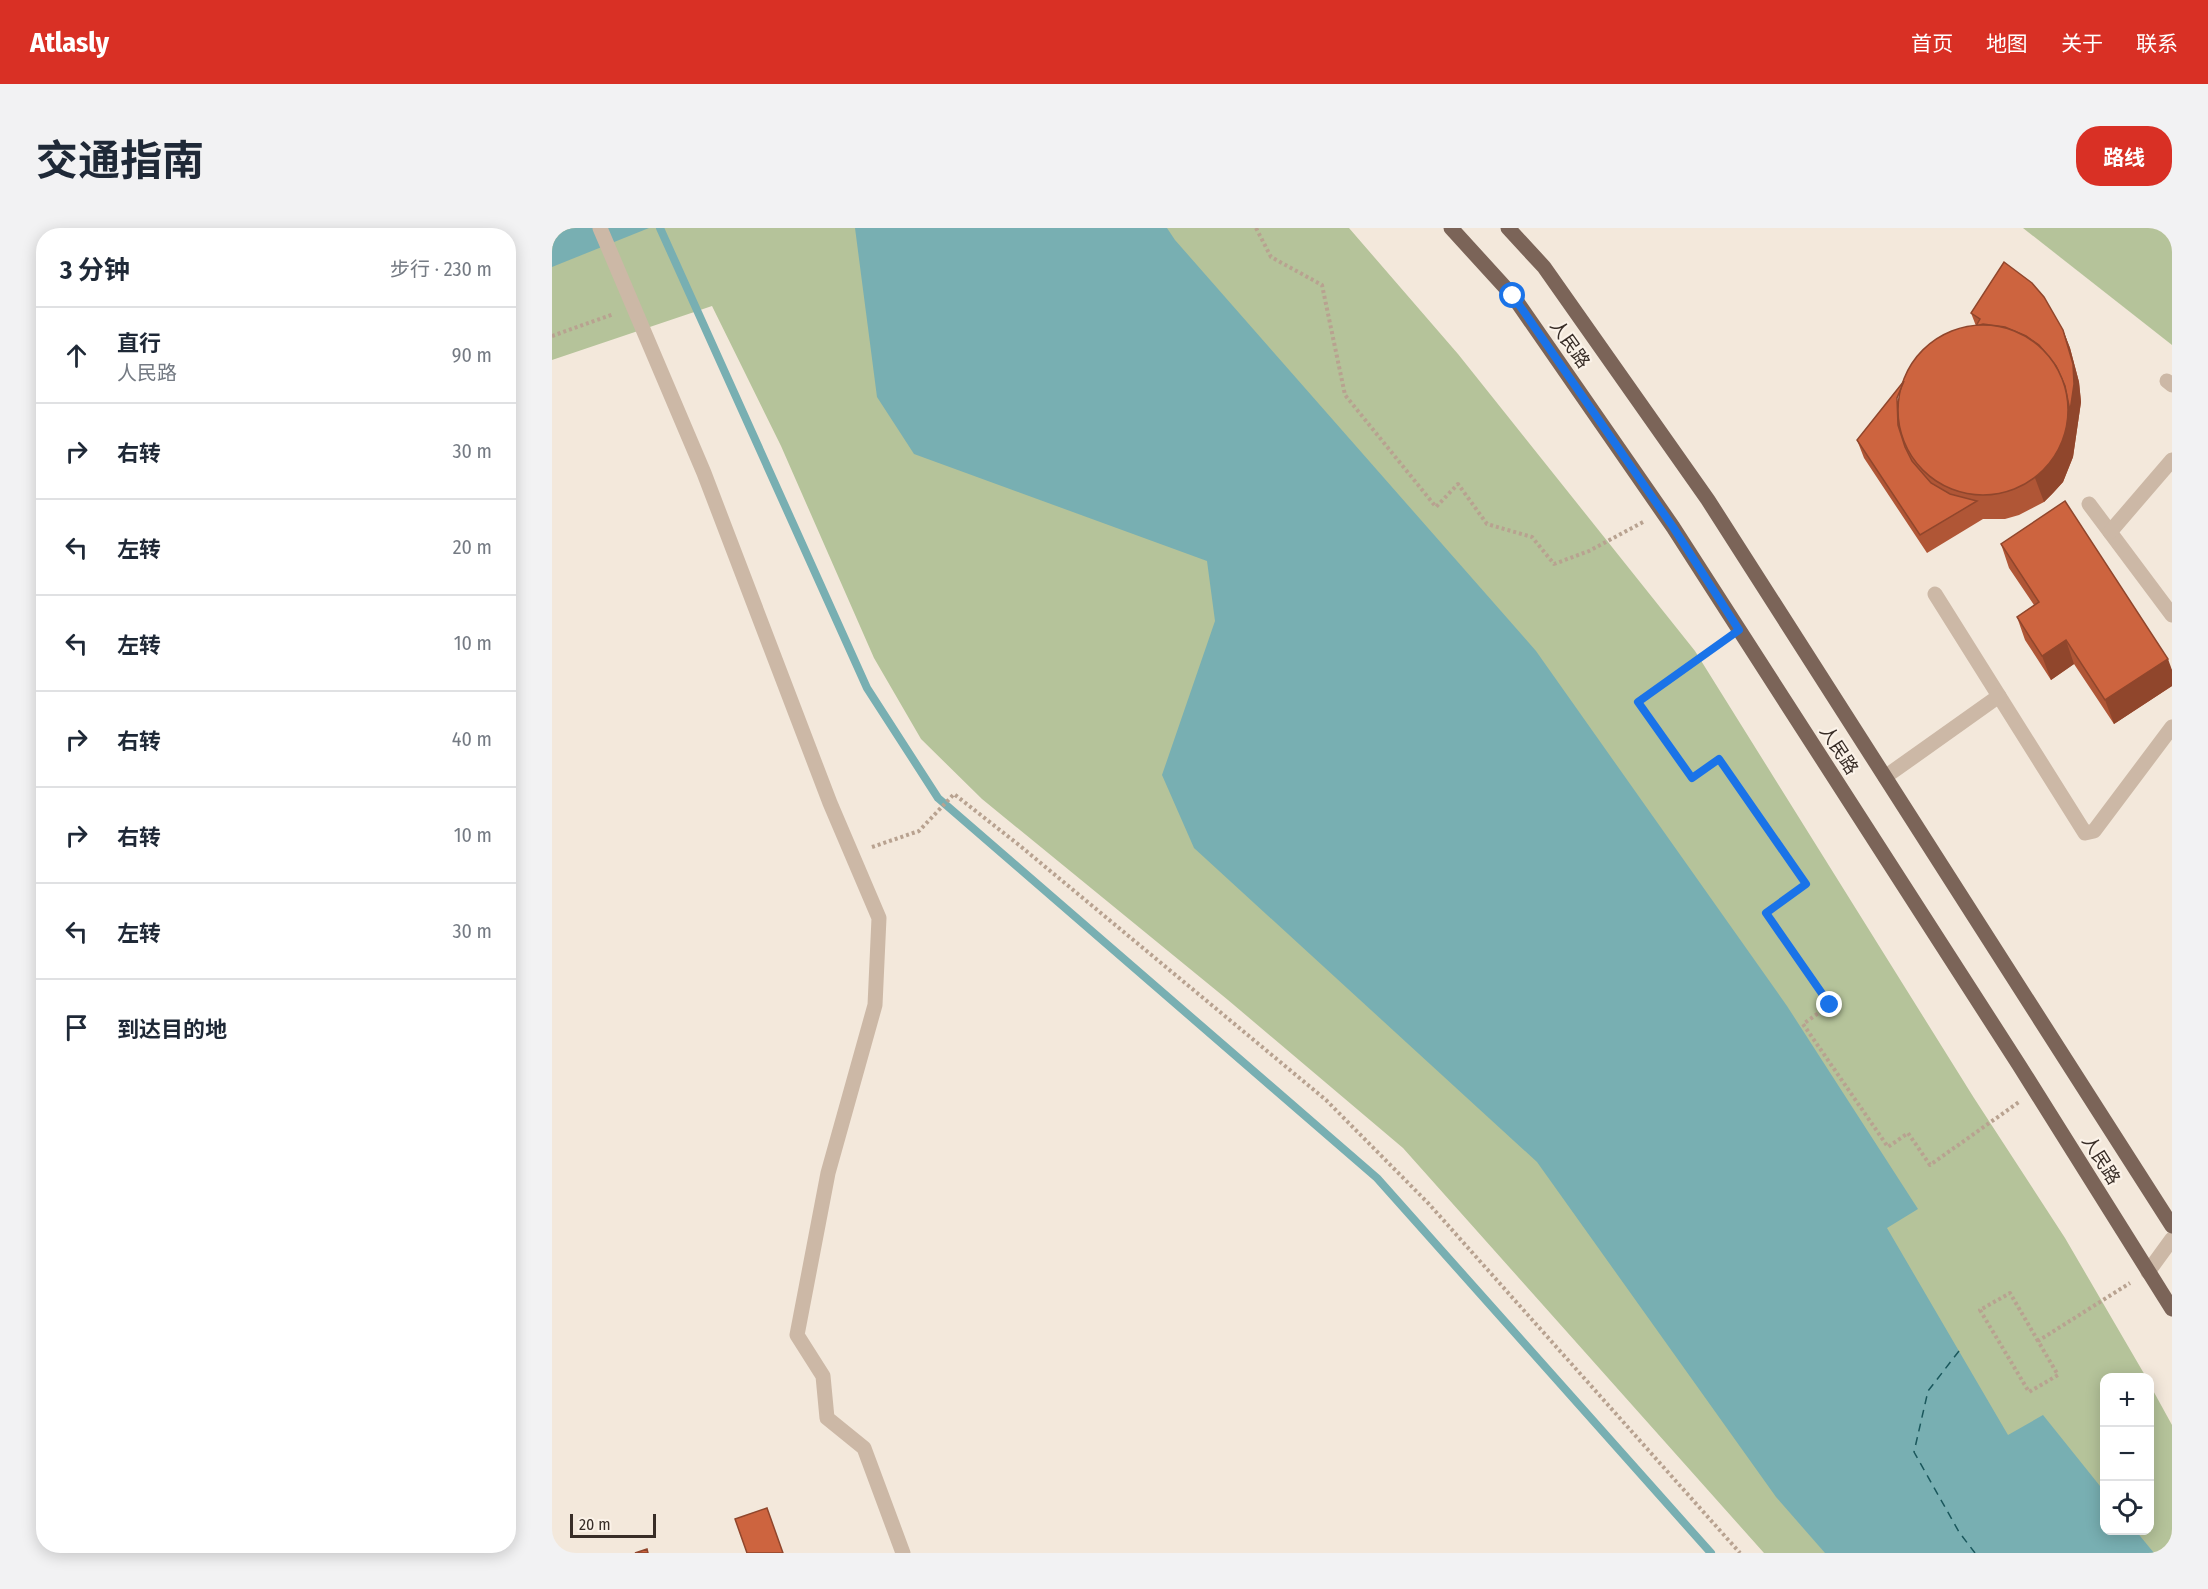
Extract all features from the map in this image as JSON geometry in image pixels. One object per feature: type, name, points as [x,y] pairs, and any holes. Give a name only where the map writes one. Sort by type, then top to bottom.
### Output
[{"type":"main road","name":"人民路","points":[[1451,228],[1513,296],[1663,512],[2172,1309]]},
{"type":"main road","name":"人民路","points":[[1508,228],[1544,267],[1708,500],[2172,1226]]},
{"type":"street","points":[[600,228],[704,473],[879,918],[875,1005],[828,1173],[797,1335],[823,1376],[826,1418],[864,1448],[903,1553]]},
{"type":"street","points":[[2110,532],[2172,460]]},
{"type":"street","points":[[2089,504],[2172,615]]},
{"type":"street","points":[[1935,594],[2085,833],[2094,831],[2172,727]]},
{"type":"street","points":[[1885,777],[1999,696]]},
{"type":"street","points":[[2148,1272],[2172,1239]]},
{"type":"path","points":[[1256,228],[1271,256],[1322,285],[1345,395],[1436,507],[1458,484],[1487,524],[1532,537],[1554,564],[1589,551],[1663,512]]},
{"type":"path","points":[[552,336],[634,307]]},
{"type":"path","points":[[1739,630],[1638,702],[1692,778],[1719,759],[1806,884],[1766,913],[1830,1005],[1803,1024],[1888,1147],[1908,1133],[1930,1165],[2035,1092]]},
{"type":"path","points":[[852,854],[919,831],[954,794],[1326,1100],[1429,1204],[1740,1553]]},
{"type":"path","points":[[2038,1341],[2148,1272]]},
{"type":"path","points":[[2010,1293],[2038,1341],[2058,1375],[2029,1392],[1980,1310],[2010,1293]]},
{"type":"green space","points":[[552,228],[1349,228],[1458,354],[1695,651],[1974,1098],[2065,1238],[2144,1373],[2100,1373],[2100,1535],[2154,1535],[2154,1392],[2172,1425],[2172,1553],[1764,1553],[1403,1148],[1228,1000],[982,799],[921,739],[874,658],[781,446],[712,306],[552,360]]},
{"type":"green space","points":[[2023,228],[2172,228],[2172,345]]},
{"type":"water","points":[[552,228],[649,228],[552,267]]},
{"type":"water","points":[[855,228],[1167,228],[1175,240],[1536,651],[1787,1006],[1918,1209],[1887,1228],[2008,1435],[2043,1415],[2100,1486],[2100,1535],[2139,1535],[2154,1553],[1825,1553],[1776,1497],[1537,1162],[1194,848],[1162,775],[1215,621],[1207,561],[914,454],[877,397]]},
{"type":"building","points":[[2004,262],[2032,283],[2044,297],[2063,330],[2073,364],[2074,384],[2070,411],[2065,386],[2056,366],[2039,345],[2026,336],[2005,327],[1983,324],[1976,326],[1980,319],[1971,313]]},
{"type":"building","points":[[1983,325],[2016,331],[2043,350],[2062,377],[2068,410],[2062,443],[2043,470],[2016,489],[1983,495],[1950,489],[1923,470],[1904,443],[1898,410],[1904,377],[1923,350],[1950,331]]},
{"type":"building","points":[[1904,381],[1897,398],[1898,425],[1912,461],[1931,483],[1950,494],[1977,501],[1920,535],[1857,440]]},
{"type":"building","points":[[2065,501],[2168,659],[2105,700],[2066,640],[2042,656],[2017,617],[2039,602],[2001,544]]},
{"type":"building","points":[[767,1508],[783,1553],[747,1553],[735,1519]]},
{"type":"building","points":[[647,1549],[648,1553],[635,1553]]},
{"type":"waterway","points":[[660,228],[867,688],[938,798],[1377,1178],[1711,1553]]},
{"type":"ferry route","points":[[1959,1351],[1928,1391],[1914,1452],[1959,1532],[1975,1553]]},
{"type":"route","points":[[1513,296],[1673,527],[1739,630],[1638,702],[1692,778],[1719,759],[1806,884],[1766,913],[1830,1005]]}]
